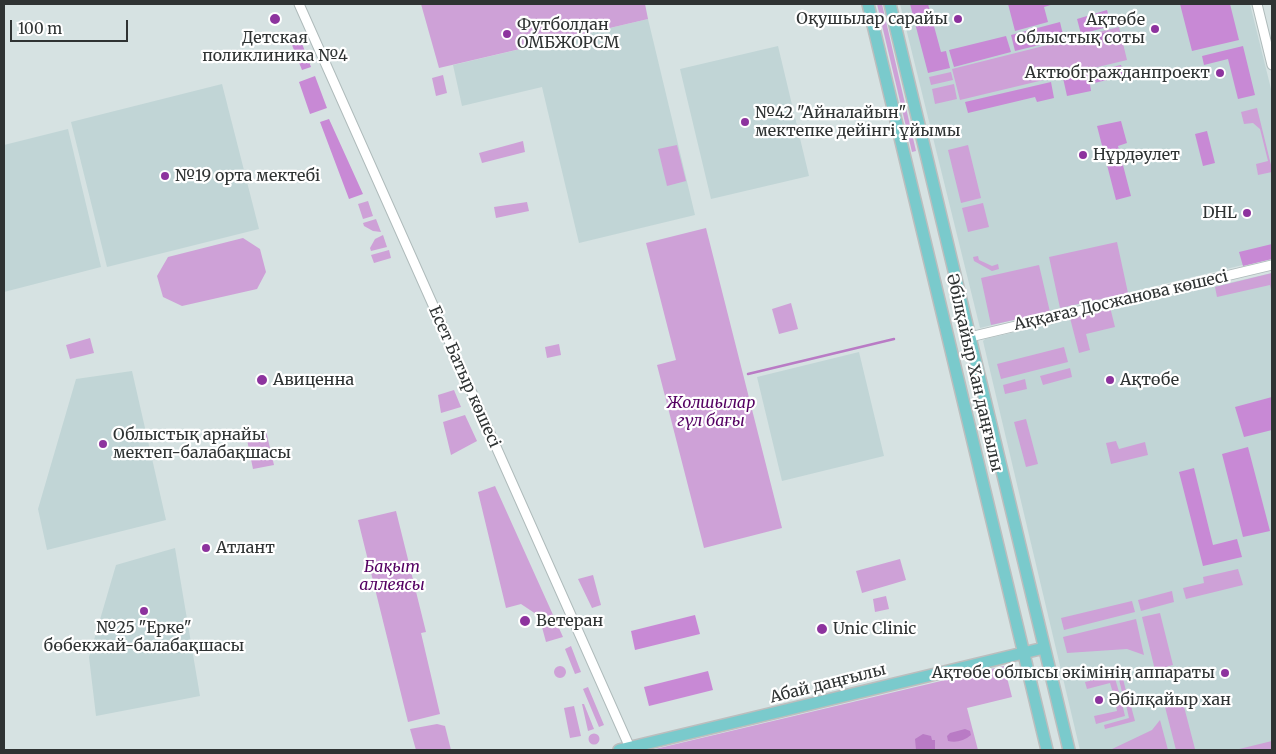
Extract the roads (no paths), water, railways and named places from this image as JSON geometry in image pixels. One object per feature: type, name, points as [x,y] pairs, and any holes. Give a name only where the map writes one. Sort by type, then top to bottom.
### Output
[{"type":"main road","name":"Әбілқайыр Хан даңғылы","points":[[868,4],[1047,750]]},
{"type":"main road","name":"Әбілқайыр Хан даңғылы","points":[[890,4],[1069,750]]},
{"type":"main road","points":[[907,167],[928,162]]},
{"type":"main road","points":[[983,484],[1004,480]]},
{"type":"main road","points":[[1010,596],[1031,591]]},
{"type":"main road","name":"Абай даңғылы","points":[[627,749],[1044,648]]},
{"type":"street","name":"Есет Батыр көшесі","points":[[299,4],[627,749]]},
{"type":"street","points":[[1257,4],[1272,65]]},
{"type":"street","name":"Аққағаз Досжанова көшесі","points":[[970,337],[1272,265]]},
{"type":"waterway","points":[[748,374],[894,339]]},
{"type":"place","name":"Детская поликлиника №4","points":[[275,19]]},
{"type":"place","name":"Оқушылар сарайы","points":[[958,19]]},
{"type":"place","name":"Ақтөбе облыстық соты","points":[[1155,29]]},
{"type":"place","name":"Футболдан ОМБЖОРСМ","points":[[507,34]]},
{"type":"place","name":"Актюбгражданпроект","points":[[1220,73]]},
{"type":"place","name":"№42 \"Айналайын\" мектепке дейінгі ұйымы","points":[[745,122]]},
{"type":"place","name":"Нұрдәулет","points":[[1083,155]]},
{"type":"place","name":"№19 орта мектебі","points":[[165,176]]},
{"type":"place","name":"DHL","points":[[1247,213]]},
{"type":"place","name":"Авиценна","points":[[262,380]]},
{"type":"place","name":"Ақтөбе","points":[[1110,380]]},
{"type":"place","name":"Облыстық арнайы мектеп-балабақшасы","points":[[103,444]]},
{"type":"place","name":"Атлант","points":[[206,548]]},
{"type":"place","name":"№25 \"Ерке\" бөбекжай-балабақшасы","points":[[144,611]]},
{"type":"place","name":"Ветеран","points":[[525,621]]},
{"type":"place","name":"Unic Clinic","points":[[822,629]]},
{"type":"place","name":"Ақтөбе облысы әкімінің аппараты","points":[[1225,673]]},
{"type":"place","name":"Әбілқайыр хан","points":[[1099,700]]},
{"type":"park label","name":"Жолшылар гүл бағы","points":[[711,412]]},
{"type":"park label","name":"Бақыт аллеясы","points":[[392,576]]}]
